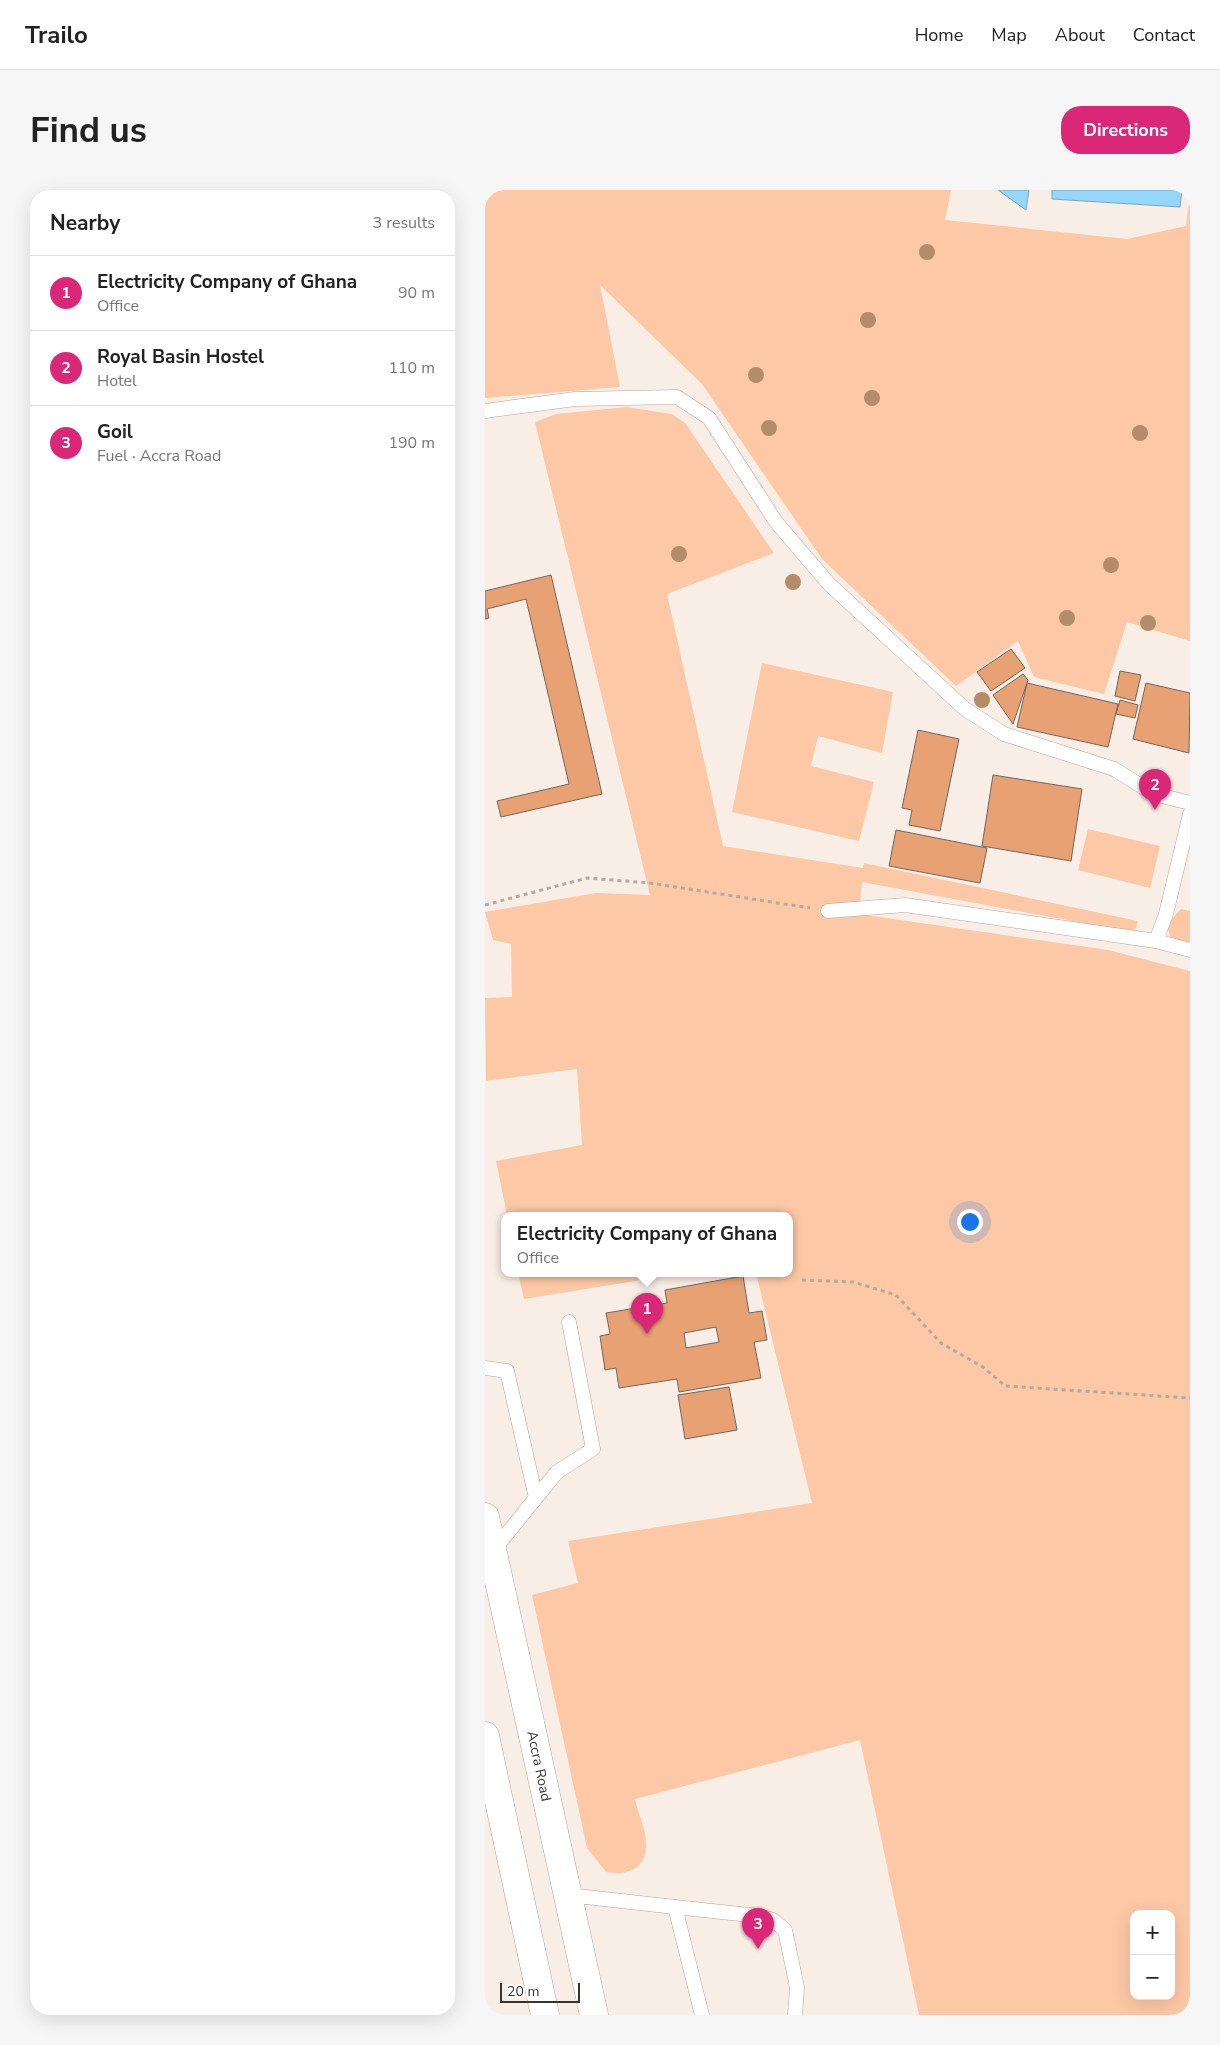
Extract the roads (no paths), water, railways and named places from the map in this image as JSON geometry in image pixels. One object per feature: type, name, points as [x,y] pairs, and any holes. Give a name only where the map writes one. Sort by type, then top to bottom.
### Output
[{"type":"highway","name":"Accra Road","points":[[485,1518],[541,1778],[595,2015]]},
{"type":"highway","points":[[485,1736],[545,2015]]},
{"type":"lane","points":[[485,411],[575,399],[677,397],[709,418],[776,522],[829,584],[965,709],[1004,734],[1114,769],[1154,794],[1190,803]]},
{"type":"lane","points":[[1156,941],[1166,914],[1190,814]]},
{"type":"lane","points":[[828,911],[905,905],[1156,941],[1190,950]]},
{"type":"lane","points":[[493,1551],[557,1472],[593,1449],[569,1322]]},
{"type":"lane","points":[[485,1368],[507,1372],[536,1498]]},
{"type":"lane","points":[[569,1895],[759,1916],[773,1920],[785,1930],[797,1988],[795,2015]]},
{"type":"lane","points":[[675,1907],[702,2015]]},
{"type":"water","points":[[998,190],[1029,190],[1026,210]]},
{"type":"water","points":[[1052,190],[1182,190],[1180,207],[1052,199]]},
{"type":"place","name":"Royal Basin Hostel","points":[[1155,810]]},
{"type":"place","name":"Electricity Company of Ghana","points":[[647,1334]]},
{"type":"place","name":"Goil","points":[[758,1949]]}]
